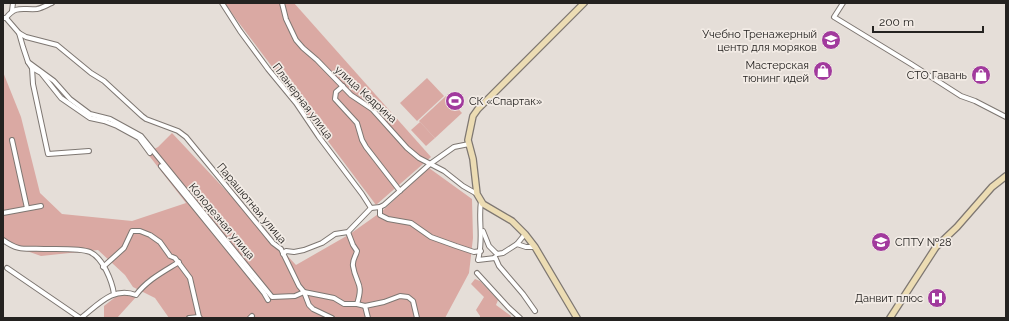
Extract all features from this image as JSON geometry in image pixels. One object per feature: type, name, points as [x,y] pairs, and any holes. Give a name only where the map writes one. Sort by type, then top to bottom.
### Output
[{"type":"street","points":[[12,11],[13,3]]},
{"type":"street","points":[[52,3],[40,8],[17,9],[12,11],[4,18],[19,33],[28,62],[32,68],[48,154],[89,151]]},
{"type":"street","name":"Планерная улица","points":[[222,3],[258,56],[296,103],[319,137],[372,208]]},
{"type":"street","name":"улица Кедрина","points":[[282,3],[286,19],[296,40],[303,48],[351,95],[372,109],[407,148],[419,158],[444,171],[463,186],[477,194]]},
{"type":"street","points":[[577,318],[535,247],[525,234],[512,221],[486,206],[481,201],[477,194],[473,159],[468,140],[473,116],[478,109],[584,3]]},
{"type":"street","points":[[843,3],[834,17],[961,96],[975,101],[1006,117]]},
{"type":"street","name":"Парашютная улица","points":[[19,33],[26,37],[57,45],[90,73],[104,81],[146,119],[178,131],[186,137],[273,243],[281,249],[299,286],[304,292],[309,305],[313,309],[332,318]]},
{"type":"street","name":"Колодезная улица","points":[[28,62],[54,81],[70,98],[90,114],[110,119],[141,136],[272,297],[295,296],[304,292],[328,296],[344,304],[357,304],[365,306],[404,296],[413,301],[417,318]]},
{"type":"street","name":"Колодезная улица","points":[[32,68],[41,73],[61,98],[90,118],[117,126],[138,138],[264,293],[268,300]]},
{"type":"street","points":[[343,86],[336,92],[335,99],[357,123],[362,140],[366,147],[400,191]]},
{"type":"street","points":[[12,140],[27,208]]},
{"type":"street","points":[[283,254],[286,252],[304,250],[322,243],[335,234],[348,232],[372,208],[380,207],[430,164],[454,148],[469,144]]},
{"type":"street","points":[[890,318],[936,247],[957,227],[992,187],[1006,176]]},
{"type":"street","points":[[481,201],[479,210],[482,241],[478,260],[503,253],[517,244],[525,234]]},
{"type":"street","points":[[3,213],[41,206]]},
{"type":"street","points":[[380,207],[380,215],[388,219],[411,223],[431,237],[474,252],[480,251]]},
{"type":"street","points":[[481,226],[489,246],[496,256],[499,266],[523,294],[535,311]]},
{"type":"street","points":[[103,267],[124,248],[132,231],[140,231],[160,242],[170,256],[175,258],[190,278],[200,317],[189,318]]},
{"type":"street","points":[[348,232],[357,251],[352,264],[355,277],[361,290],[357,304]]},
{"type":"street","points":[[3,240],[11,246],[19,249],[27,250],[42,248],[84,250],[89,252],[98,258],[111,280],[114,294]]},
{"type":"street","points":[[517,244],[535,247]]},
{"type":"street","points":[[7,268],[80,318],[114,294],[128,292],[136,295],[141,288],[178,262]]},
{"type":"street","points":[[477,273],[520,318]]},
{"type":"street","points":[[365,306],[368,318]]},
{"type":"shaded area","points":[[224,3],[294,3],[431,157],[376,205]]},
{"type":"shaded area","points":[[3,72],[21,117],[40,193],[62,214],[132,221],[186,203],[147,153],[158,147],[172,133],[296,265],[350,234],[381,212],[429,168],[472,199],[473,238],[469,273],[445,318],[169,318],[155,298],[133,287],[125,275],[98,250],[41,256],[7,244],[3,236]]},
{"type":"shaded area","points":[[427,78],[444,96],[417,121],[400,103]]},
{"type":"shaded area","points":[[446,96],[462,113],[435,138],[419,121]]},
{"type":"shaded area","points":[[420,122],[435,138],[426,146],[411,130]]},
{"type":"shaded area","points":[[475,279],[480,281],[498,300],[496,305],[511,316],[510,318],[480,318],[476,310],[484,297],[471,284]]},
{"type":"shaded area","points":[[125,294],[136,297],[117,318],[104,318],[104,306],[118,295]]},
{"type":"place","name":"Учебно Тренажерный центр для моряков","points":[[831,40]]},
{"type":"place","name":"Мастерская тюнинг идей","points":[[823,71]]},
{"type":"place","name":"СТО Гавань","points":[[981,75]]},
{"type":"place","name":"СК «Спартак»","points":[[455,101]]},
{"type":"place","name":"СПТУ №28","points":[[881,242]]},
{"type":"place","name":"Данвит плюс","points":[[937,298]]}]
